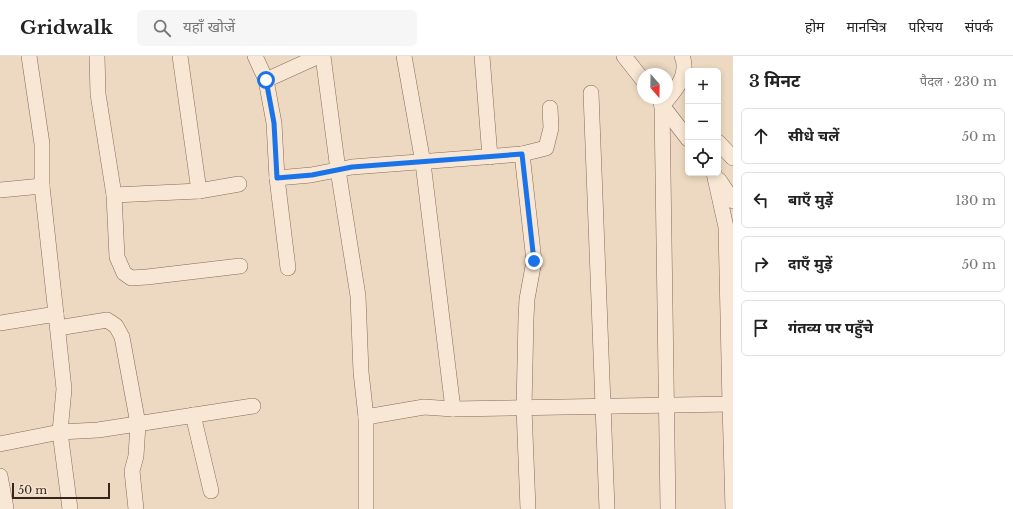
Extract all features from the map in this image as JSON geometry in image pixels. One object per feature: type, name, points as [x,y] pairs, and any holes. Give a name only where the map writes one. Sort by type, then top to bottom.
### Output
[{"type":"street","points":[[29,56],[42,144],[42,186],[64,389],[60,432],[70,509]]},
{"type":"street","points":[[97,56],[98,94],[114,195],[117,257],[124,273],[131,278],[240,266]]},
{"type":"street","points":[[180,56],[199,191]]},
{"type":"street","points":[[255,56],[266,80],[274,123],[277,178],[288,268]]},
{"type":"street","points":[[266,80],[320,56]]},
{"type":"street","points":[[323,56],[338,170],[358,296],[361,372],[366,417],[366,509]]},
{"type":"street","points":[[404,56],[423,163],[453,409]]},
{"type":"street","points":[[482,56],[490,157]]},
{"type":"street","points":[[624,56],[637,72]]},
{"type":"street","points":[[673,89],[678,85],[685,72],[682,56]]},
{"type":"street","points":[[591,93],[607,509]]},
{"type":"street","points":[[659,104],[668,509]]},
{"type":"street","points":[[661,104],[685,133]]},
{"type":"street","points":[[277,178],[312,175],[352,167],[423,163],[522,154],[546,148],[551,128],[550,108]]},
{"type":"street","points":[[721,138],[733,139]]},
{"type":"street","points":[[721,145],[733,158]]},
{"type":"street","points":[[522,154],[534,261],[527,299],[524,408],[528,509]]},
{"type":"street","points":[[715,176],[726,227],[732,404],[733,509]]},
{"type":"street","points":[[716,176],[733,201]]},
{"type":"street","points":[[114,195],[199,191],[239,184]]},
{"type":"street","points":[[0,190],[42,186]]},
{"type":"street","points":[[0,323],[107,320],[116,326],[122,337],[138,424],[136,456],[132,471],[136,509]]},
{"type":"street","points":[[366,417],[424,407],[453,409],[732,404]]},
{"type":"street","points":[[0,444],[60,432],[98,430],[253,406]]},
{"type":"street","points":[[193,416],[211,492]]},
{"type":"street","points":[[0,476],[6,508]]},
{"type":"route","points":[[266,80],[274,123],[277,178],[312,175],[352,167],[423,163],[522,154],[534,261]]}]
